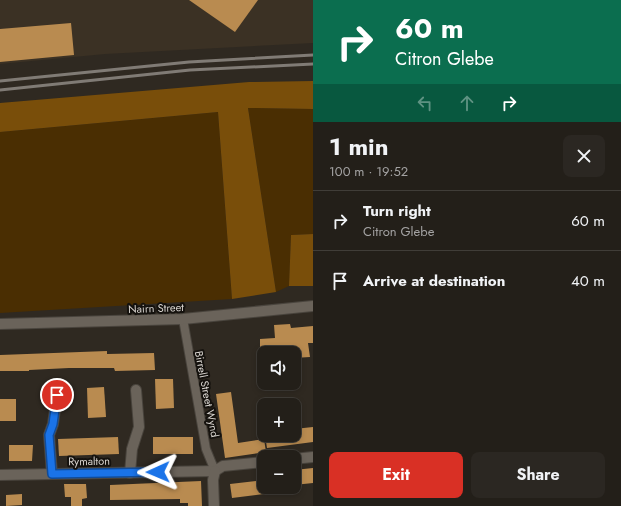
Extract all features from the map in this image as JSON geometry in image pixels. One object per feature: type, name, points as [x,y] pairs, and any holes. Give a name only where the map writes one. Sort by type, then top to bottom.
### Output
[{"type":"street","name":"Nairn Street","points":[[0,324],[183,319],[313,306]]},
{"type":"street","name":"Birrell Street Wynd","points":[[183,319],[206,449],[215,471]]},
{"type":"street","points":[[130,473],[132,449],[139,427],[136,390]]},
{"type":"street","points":[[52,474],[49,435],[53,424],[57,395]]},
{"type":"street","points":[[301,459],[313,458]]},
{"type":"street","name":"Rymalton","points":[[0,475],[215,471],[223,466],[257,463]]},
{"type":"street","points":[[214,506],[213,480],[215,471]]},
{"type":"shaded area","points":[[0,0],[313,0],[313,43],[105,54],[0,64]]},
{"type":"shaded area","points":[[313,81],[313,109],[248,108],[276,292],[232,299],[218,112],[0,132],[0,103],[249,82]]},
{"type":"shaded area","points":[[248,108],[313,109],[313,234],[291,235],[289,286],[276,292]]},
{"type":"shaded area","points":[[218,112],[232,299],[0,313],[0,132]]},
{"type":"shaded area","points":[[313,234],[313,286],[289,286],[291,235]]},
{"type":"building","points":[[189,0],[258,0],[235,32]]},
{"type":"building","points":[[71,23],[74,55],[0,62],[0,29]]},
{"type":"building","points":[[290,324],[291,328],[313,326],[313,343],[308,343],[310,357],[301,358],[301,346],[260,346],[260,339],[275,338],[274,325]]},
{"type":"building","points":[[107,351],[107,354],[154,353],[155,370],[115,371],[114,368],[69,368],[29,371],[0,371],[0,355]]},
{"type":"building","points":[[155,379],[173,379],[174,408],[156,409]]},
{"type":"building","points":[[104,387],[106,417],[88,418],[87,388]]},
{"type":"building","points":[[231,392],[238,443],[257,440],[257,442],[264,442],[266,450],[257,450],[257,453],[225,458],[216,394]]},
{"type":"building","points":[[0,399],[16,399],[16,421],[0,421]]},
{"type":"building","points":[[313,427],[313,442],[267,448],[266,442],[301,442],[301,428]]},
{"type":"building","points":[[118,437],[119,454],[59,456],[58,439]]},
{"type":"building","points":[[153,437],[193,437],[193,454],[153,454]]},
{"type":"building","points":[[9,445],[33,445],[32,461],[9,461]]},
{"type":"building","points":[[313,468],[313,483],[301,484],[301,469]]},
{"type":"building","points":[[201,481],[202,506],[188,506],[188,503],[180,503],[180,499],[110,500],[110,485]]},
{"type":"building","points":[[257,481],[257,494],[264,494],[232,498],[230,484]]},
{"type":"building","points":[[64,484],[86,484],[87,498],[82,499],[82,506],[71,506],[71,497],[65,497]]},
{"type":"building","points":[[22,494],[22,505],[6,506],[6,495]]},
{"type":"railway","points":[[0,81],[189,62],[313,55]]},
{"type":"railway","points":[[0,90],[190,70],[313,64]]},
{"type":"route","points":[[57,395],[53,424],[49,435],[52,474],[158,472]]}]
